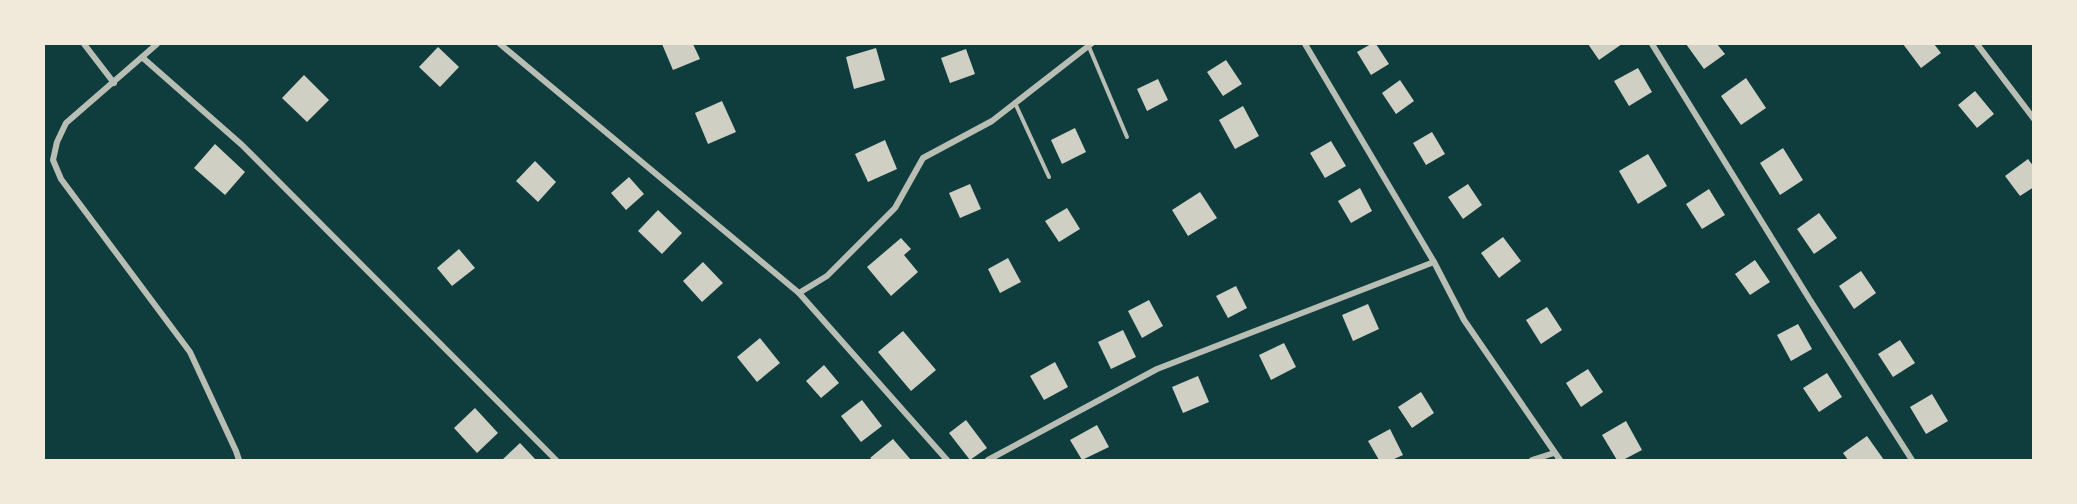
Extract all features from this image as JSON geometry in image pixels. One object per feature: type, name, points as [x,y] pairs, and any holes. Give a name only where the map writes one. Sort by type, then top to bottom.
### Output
[{"type":"street","points":[[84,44],[114,83]]},
{"type":"street","points":[[157,44],[66,123],[57,142],[53,160],[61,179],[190,352],[239,460]]},
{"type":"street","points":[[500,44],[799,293],[947,460]]},
{"type":"street","points":[[1305,44],[1434,262],[1464,320],[1560,460]]},
{"type":"street","points":[[1652,44],[1912,460]]},
{"type":"street","points":[[1977,44],[2034,119]]},
{"type":"street","points":[[799,293],[827,276],[895,208],[923,158],[992,121],[1090,45]]},
{"type":"street","points":[[143,58],[242,145],[556,460]]},
{"type":"street","points":[[988,460],[1157,369],[1434,262]]},
{"type":"street","points":[[1532,460],[1554,453]]},
{"type":"lane","points":[[1090,45],[1127,137]]},
{"type":"lane","points":[[1015,103],[1049,177]]},
{"type":"building","points":[[662,44],[693,44],[700,59],[673,70]]},
{"type":"building","points":[[1371,44],[1376,44],[1389,64],[1371,75],[1357,52]]},
{"type":"building","points":[[1588,44],[1622,44],[1599,60]]},
{"type":"building","points":[[1686,44],[1717,44],[1725,54],[1704,69]]},
{"type":"building","points":[[1903,44],[1934,44],[1941,53],[1921,68]]},
{"type":"building","points":[[438,47],[459,67],[440,87],[419,67]]},
{"type":"building","points":[[876,48],[885,80],[854,89],[846,57]]},
{"type":"building","points":[[966,49],[975,74],[950,83],[941,58]]},
{"type":"building","points":[[1226,60],[1242,84],[1223,96],[1207,72]]},
{"type":"building","points":[[1638,68],[1652,92],[1629,106],[1614,81]]},
{"type":"building","points":[[304,75],[329,100],[307,122],[282,98]]},
{"type":"building","points":[[1746,78],[1766,108],[1741,125],[1721,96]]},
{"type":"building","points":[[1158,79],[1168,100],[1147,111],[1137,89]]},
{"type":"building","points":[[1400,80],[1414,101],[1396,114],[1382,93]]},
{"type":"building","points":[[1975,91],[1994,114],[1977,128],[1958,105]]},
{"type":"building","points":[[722,101],[736,132],[708,144],[695,113]]},
{"type":"building","points":[[1243,106],[1259,136],[1235,149],[1219,120]]},
{"type":"building","points":[[1075,128],[1086,152],[1062,164],[1051,140]]},
{"type":"building","points":[[1432,132],[1445,154],[1426,165],[1413,143]]},
{"type":"building","points":[[885,140],[897,169],[868,182],[855,154]]},
{"type":"building","points":[[1331,141],[1346,166],[1325,178],[1310,153]]},
{"type":"building","points":[[215,144],[245,172],[225,195],[194,168]]},
{"type":"building","points":[[1783,148],[1803,180],[1780,195],[1760,163]]},
{"type":"building","points":[[1648,154],[1667,186],[1638,204],[1619,171]]},
{"type":"building","points":[[2028,159],[2034,167],[2034,187],[2020,196],[2005,176]]},
{"type":"building","points":[[535,161],[556,182],[538,202],[516,181]]},
{"type":"building","points":[[629,177],[644,194],[626,210],[611,193]]},
{"type":"building","points":[[970,184],[981,209],[960,218],[949,193]]},
{"type":"building","points":[[1468,184],[1482,205],[1463,219],[1448,197]]},
{"type":"building","points":[[1360,188],[1372,211],[1351,223],[1338,201]]},
{"type":"building","points":[[1709,189],[1725,215],[1702,229],[1686,204]]},
{"type":"building","points":[[1200,192],[1217,218],[1188,236],[1172,210]]},
{"type":"building","points":[[1067,208],[1080,229],[1059,242],[1045,221]]},
{"type":"building","points":[[658,210],[682,233],[662,254],[638,231]]},
{"type":"building","points":[[1819,213],[1837,238],[1814,254],[1797,229]]},
{"type":"building","points":[[1503,237],[1521,261],[1499,278],[1481,253]]},
{"type":"building","points":[[901,238],[911,249],[904,255],[918,272],[891,296],[867,267]]},
{"type":"building","points":[[459,249],[475,268],[452,286],[437,268]]},
{"type":"building","points":[[1008,258],[1021,282],[1000,293],[988,269]]},
{"type":"building","points":[[1755,260],[1770,282],[1750,295],[1735,274]]},
{"type":"building","points":[[703,262],[723,283],[702,302],[683,281]]},
{"type":"building","points":[[1861,271],[1876,293],[1854,309],[1839,286]]},
{"type":"building","points":[[1236,286],[1247,308],[1228,318],[1216,296]]},
{"type":"building","points":[[1149,300],[1163,326],[1142,338],[1128,311]]},
{"type":"building","points":[[1368,304],[1379,329],[1353,341],[1342,315]]},
{"type":"building","points":[[1547,307],[1562,330],[1541,344],[1526,320]]},
{"type":"building","points":[[1798,324],[1812,349],[1791,361],[1777,335]]},
{"type":"building","points":[[1123,330],[1136,357],[1111,369],[1098,342]]},
{"type":"building","points":[[903,331],[936,370],[911,391],[878,352]]},
{"type":"building","points":[[760,338],[780,363],[757,382],[737,357]]},
{"type":"building","points":[[1900,340],[1915,363],[1893,377],[1878,354]]},
{"type":"building","points":[[1284,343],[1296,367],[1271,380],[1259,355]]},
{"type":"building","points":[[1055,362],[1068,387],[1044,400],[1030,376]]},
{"type":"building","points":[[824,365],[839,383],[821,398],[806,381]]},
{"type":"building","points":[[1588,369],[1603,392],[1581,407],[1566,383]]},
{"type":"building","points":[[1827,373],[1842,397],[1819,412],[1803,388]]},
{"type":"building","points":[[1198,376],[1209,402],[1183,413],[1172,387]]},
{"type":"building","points":[[1421,392],[1434,413],[1412,428],[1398,407]]},
{"type":"building","points":[[1932,394],[1948,421],[1926,434],[1910,407]]},
{"type":"building","points":[[862,400],[882,426],[861,442],[841,416]]},
{"type":"building","points":[[475,408],[498,433],[477,453],[454,428]]},
{"type":"building","points":[[966,420],[987,448],[970,460],[949,433]]},
{"type":"building","points":[[1626,421],[1642,450],[1623,460],[1617,460],[1602,435]]},
{"type":"building","points":[[1097,425],[1109,447],[1082,460],[1070,440]]},
{"type":"building","points":[[1390,429],[1403,455],[1392,460],[1379,460],[1368,441]]},
{"type":"building","points":[[1867,436],[1884,460],[1848,460],[1843,453]]},
{"type":"building","points":[[893,439],[911,460],[873,460],[870,458]]},
{"type":"building","points":[[520,443],[536,460],[502,460]]}]
